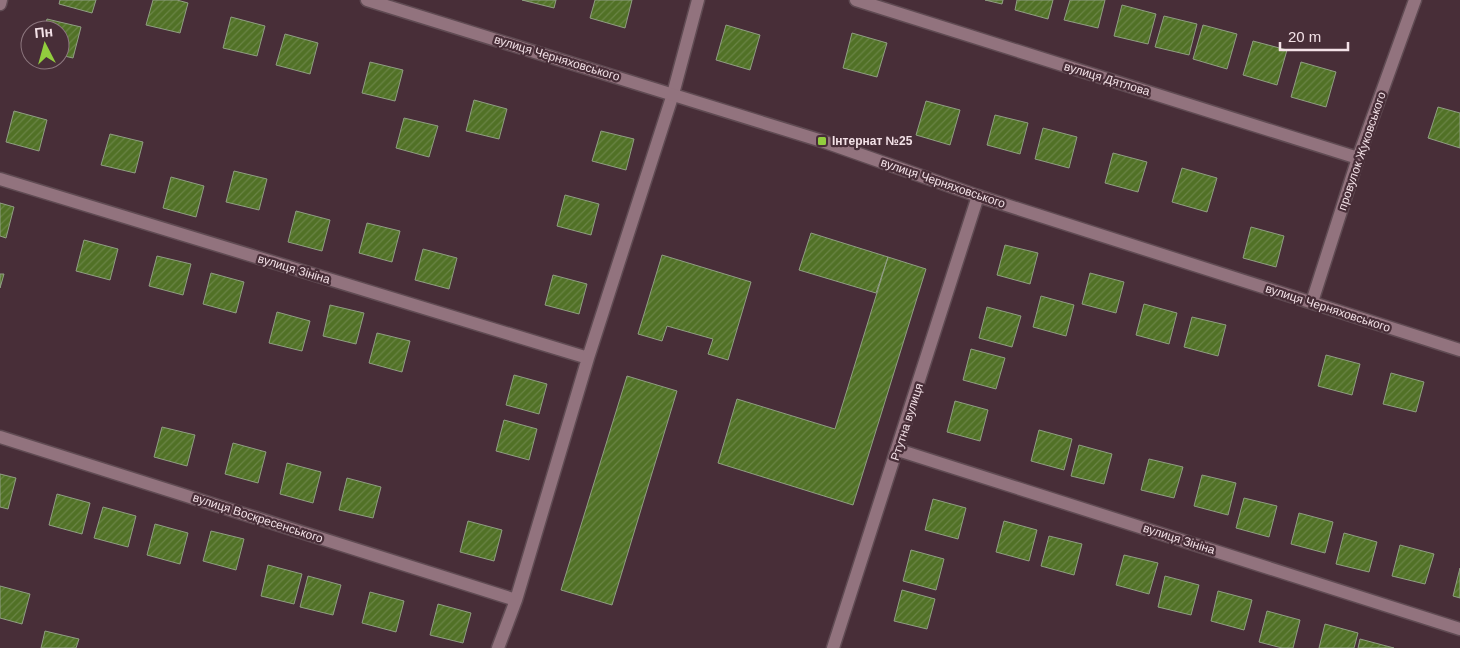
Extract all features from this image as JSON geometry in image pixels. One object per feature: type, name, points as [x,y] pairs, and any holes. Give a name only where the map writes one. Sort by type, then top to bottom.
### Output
[{"type":"street","points":[[0,4],[2,0]]},
{"type":"street","name":"вулиця Черняховського","points":[[367,0],[822,141],[978,196],[1460,350]]},
{"type":"street","points":[[498,648],[516,600],[588,358],[673,94],[698,0]]},
{"type":"street","name":"вулиця Дятлова","points":[[856,0],[1358,158]]},
{"type":"street","name":"провулок Жуковського","points":[[1312,302],[1358,158],[1415,0]]},
{"type":"street","name":"вулиця Зініна","points":[[0,179],[588,358]]},
{"type":"street","name":"Ртутна вулиця","points":[[834,648],[978,196]]},
{"type":"street","name":"вулиця Воскресенського","points":[[0,437],[516,600]]},
{"type":"street","name":"вулиця Зініна","points":[[898,450],[1460,629]]},
{"type":"building","points":[[60,0],[96,0],[92,13],[59,4]]},
{"type":"building","points":[[153,0],[177,0],[188,3],[180,33],[146,25]]},
{"type":"building","points":[[522,0],[556,0],[554,8]]},
{"type":"building","points":[[595,0],[632,0],[625,28],[590,18]]},
{"type":"building","points":[[985,0],[1003,0],[1002,4]]},
{"type":"building","points":[[1017,0],[1053,0],[1048,19],[1015,10]]},
{"type":"building","points":[[1070,0],[1105,0],[1098,28],[1064,20]]},
{"type":"building","points":[[1122,5],[1156,14],[1148,44],[1114,36]]},
{"type":"building","points":[[1164,16],[1197,24],[1189,55],[1155,47]]},
{"type":"building","points":[[231,17],[265,26],[257,56],[223,48]]},
{"type":"building","points":[[70,24],[81,27],[73,58],[70,57]]},
{"type":"building","points":[[726,25],[760,35],[750,70],[716,60]]},
{"type":"building","points":[[1203,25],[1237,34],[1227,69],[1193,59]]},
{"type":"building","points":[[852,33],[887,43],[877,77],[843,68]]},
{"type":"building","points":[[285,34],[318,43],[310,74],[276,65]]},
{"type":"building","points":[[1253,41],[1287,50],[1277,85],[1243,75]]},
{"type":"building","points":[[370,62],[403,70],[395,101],[362,93]]},
{"type":"building","points":[[1301,62],[1336,72],[1326,107],[1291,97]]},
{"type":"building","points":[[474,100],[507,109],[499,139],[466,131]]},
{"type":"building","points":[[926,101],[960,110],[950,145],[916,135]]},
{"type":"building","points":[[1438,107],[1460,113],[1460,148],[1428,138]]},
{"type":"building","points":[[14,111],[47,120],[39,151],[6,142]]},
{"type":"building","points":[[995,115],[1028,123],[1020,154],[987,145]]},
{"type":"building","points":[[404,118],[438,126],[429,157],[396,148]]},
{"type":"building","points":[[1043,128],[1077,137],[1069,168],[1035,159]]},
{"type":"building","points":[[601,131],[634,139],[626,170],[592,161]]},
{"type":"building","points":[[110,134],[143,142],[135,173],[101,165]]},
{"type":"building","points":[[1113,153],[1147,162],[1138,192],[1105,183]]},
{"type":"building","points":[[1182,168],[1217,178],[1207,212],[1172,202]]},
{"type":"building","points":[[234,171],[267,179],[259,210],[226,202]]},
{"type":"building","points":[[171,177],[204,186],[196,217],[163,208]]},
{"type":"building","points":[[565,195],[599,204],[591,235],[557,226]]},
{"type":"building","points":[[0,203],[14,207],[6,238],[0,236]]},
{"type":"building","points":[[296,211],[330,220],[322,251],[288,242]]},
{"type":"building","points":[[367,223],[400,231],[392,262],[359,253]]},
{"type":"building","points":[[1251,227],[1284,236],[1276,267],[1243,258]]},
{"type":"building","points":[[811,233],[888,257],[876,293],[799,270]]},
{"type":"building","points":[[84,240],[118,249],[110,280],[76,271]]},
{"type":"building","points":[[1005,245],[1038,253],[1030,284],[997,275]]},
{"type":"building","points":[[423,249],[457,258],[449,289],[415,280]]},
{"type":"building","points":[[662,255],[751,282],[728,360],[708,354],[713,339],[667,326],[662,341],[638,334]]},
{"type":"building","points":[[157,256],[191,264],[183,295],[149,286]]},
{"type":"building","points":[[888,257],[926,269],[853,505],[718,463],[737,399],[835,429]]},
{"type":"building","points":[[211,273],[244,282],[236,313],[203,304]]},
{"type":"building","points":[[1090,273],[1124,282],[1116,313],[1082,304]]},
{"type":"building","points":[[0,274],[4,274],[0,288]]},
{"type":"building","points":[[553,275],[587,284],[579,314],[545,305]]},
{"type":"building","points":[[1041,296],[1074,305],[1066,336],[1033,327]]},
{"type":"building","points":[[1144,304],[1177,313],[1169,344],[1136,335]]},
{"type":"building","points":[[330,305],[364,313],[356,344],[323,336]]},
{"type":"building","points":[[987,307],[1021,316],[1012,347],[979,338]]},
{"type":"building","points":[[277,312],[310,321],[302,351],[269,343]]},
{"type":"building","points":[[1192,317],[1226,325],[1218,356],[1184,347]]},
{"type":"building","points":[[377,333],[410,341],[402,372],[369,363]]},
{"type":"building","points":[[971,349],[1005,358],[996,389],[963,380]]},
{"type":"building","points":[[1326,355],[1360,364],[1352,395],[1318,386]]},
{"type":"building","points":[[1391,373],[1424,382],[1416,412],[1383,404]]},
{"type":"building","points":[[514,375],[547,384],[539,414],[506,405]]},
{"type":"building","points":[[627,376],[677,391],[612,605],[561,590]]},
{"type":"building","points":[[955,401],[988,410],[980,441],[947,432]]},
{"type":"building","points":[[504,420],[537,429],[529,460],[496,451]]},
{"type":"building","points":[[162,427],[195,435],[187,466],[154,457]]},
{"type":"building","points":[[1039,430],[1072,439],[1064,470],[1031,461]]},
{"type":"building","points":[[233,443],[266,452],[258,483],[225,474]]},
{"type":"building","points":[[1079,445],[1112,454],[1104,484],[1071,476]]},
{"type":"building","points":[[1149,459],[1183,467],[1174,498],[1141,490]]},
{"type":"building","points":[[287,463],[321,472],[313,503],[280,494]]},
{"type":"building","points":[[0,474],[16,478],[8,509],[0,507]]},
{"type":"building","points":[[1202,475],[1236,483],[1228,515],[1194,506]]},
{"type":"building","points":[[347,478],[381,487],[373,518],[339,510]]},
{"type":"building","points":[[57,494],[90,503],[82,534],[49,525]]},
{"type":"building","points":[[1244,498],[1277,506],[1269,537],[1236,528]]},
{"type":"building","points":[[933,499],[966,508],[958,539],[925,530]]},
{"type":"building","points":[[103,507],[136,516],[128,547],[94,538]]},
{"type":"building","points":[[1299,513],[1333,522],[1325,553],[1291,544]]},
{"type":"building","points":[[468,521],[502,530],[494,561],[460,552]]},
{"type":"building","points":[[1004,521],[1037,530],[1029,561],[996,552]]},
{"type":"building","points":[[155,524],[188,533],[180,564],[147,555]]},
{"type":"building","points":[[211,531],[244,539],[236,570],[203,561]]},
{"type":"building","points":[[1344,533],[1377,542],[1369,572],[1336,564]]},
{"type":"building","points":[[1049,536],[1082,544],[1074,575],[1041,566]]},
{"type":"building","points":[[1400,545],[1434,554],[1425,584],[1392,576]]},
{"type":"building","points":[[911,550],[944,559],[936,590],[903,581]]},
{"type":"building","points":[[1124,555],[1158,563],[1149,594],[1116,585]]},
{"type":"building","points":[[268,565],[302,574],[294,604],[261,596]]},
{"type":"building","points":[[1460,568],[1460,598],[1453,596]]},
{"type":"building","points":[[308,576],[341,585],[333,615],[300,607]]},
{"type":"building","points":[[1165,576],[1199,585],[1191,615],[1158,607]]},
{"type":"building","points":[[0,586],[30,594],[22,624],[0,618]]},
{"type":"building","points":[[902,590],[935,599],[927,629],[894,621]]},
{"type":"building","points":[[1218,591],[1252,600],[1244,630],[1211,621]]},
{"type":"building","points":[[370,592],[404,601],[396,632],[362,623]]},
{"type":"building","points":[[438,604],[471,613],[463,643],[430,635]]},
{"type":"building","points":[[1267,611],[1300,620],[1293,648],[1282,648],[1259,642]]},
{"type":"building","points":[[1325,624],[1358,633],[1354,648],[1319,648]]},
{"type":"building","points":[[45,631],[79,639],[76,648],[41,648]]},
{"type":"building","points":[[1360,639],[1394,648],[1358,648]]},
{"type":"place","name":"Інтернат №25","points":[[822,141]]}]
